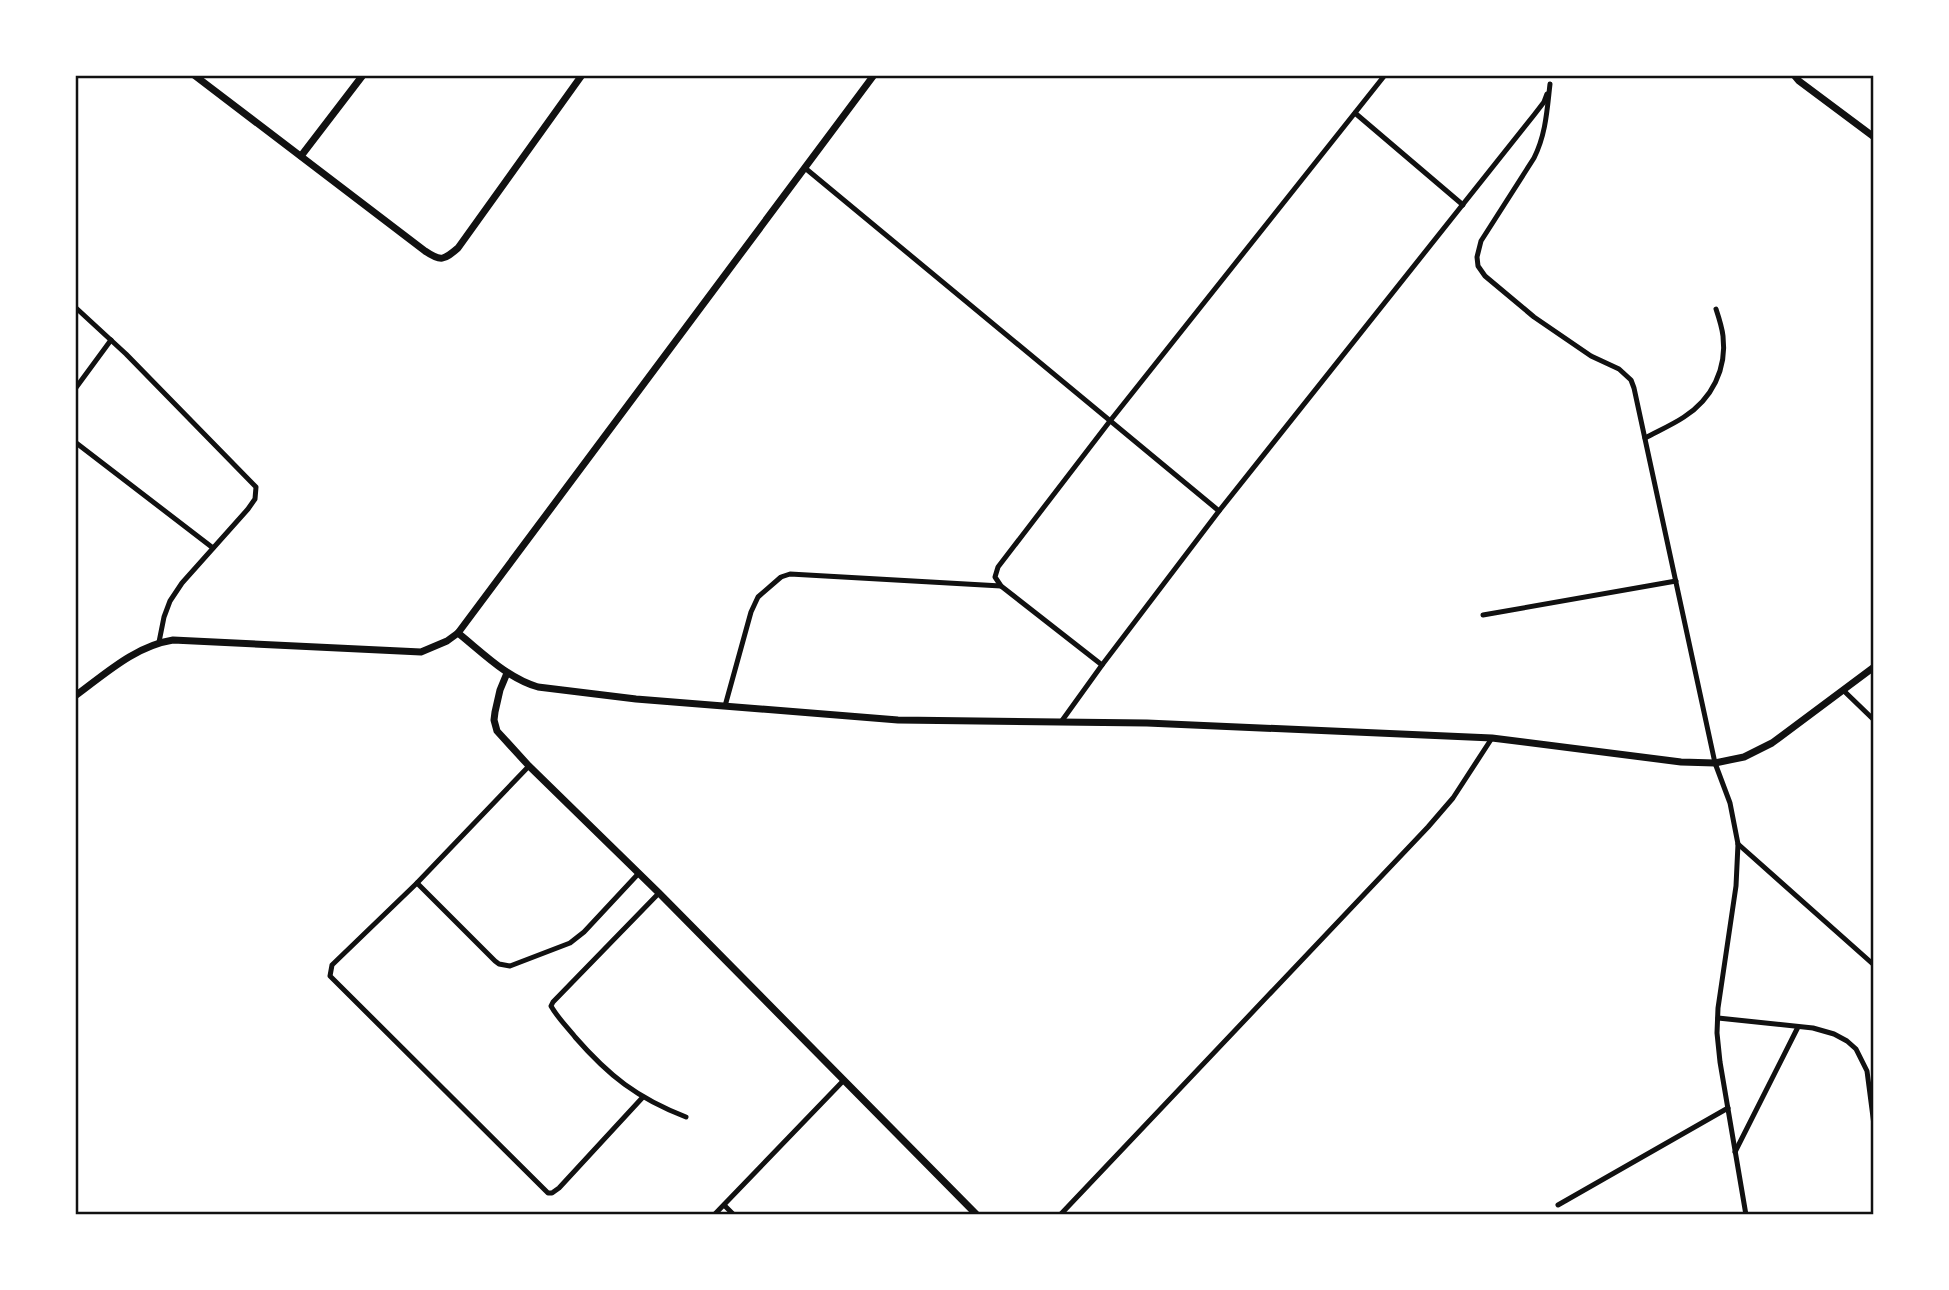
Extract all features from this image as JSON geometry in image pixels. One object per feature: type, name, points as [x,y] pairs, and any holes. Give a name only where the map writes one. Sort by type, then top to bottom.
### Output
[{"type":"street","points":[[194,75],[436,259],[445,258],[458,248],[582,75]]},
{"type":"street","points":[[301,156],[363,75]]},
{"type":"street","points":[[75,696],[135,653],[159,642],[173,640],[421,652],[458,633],[874,75]]},
{"type":"street","points":[[1794,75],[1874,137]]},
{"type":"street","points":[[458,633],[507,673],[524,683],[636,699],[898,720],[1147,723],[1492,738],[1681,762],[1715,763],[1744,757],[1772,743],[1874,667]]},
{"type":"street","points":[[507,673],[496,703],[495,726],[529,766],[659,893],[977,1215]]},
{"type":"lane","points":[[1102,665],[1001,586],[995,577],[998,567],[1110,421],[1385,75]]},
{"type":"lane","points":[[1550,75],[1546,124],[1540,147],[1481,241],[1478,266],[1485,276],[1548,328],[1625,374],[1634,388],[1715,763],[1730,803],[1738,844],[1736,886],[1718,1018],[1720,1062],[1746,1215]]},
{"type":"lane","points":[[1061,722],[1219,511],[1544,102],[1550,84]]},
{"type":"lane","points":[[1355,113],[1463,205]]},
{"type":"lane","points":[[805,168],[1219,511]]},
{"type":"lane","points":[[75,307],[256,486],[255,499],[182,583],[170,601],[159,642]]},
{"type":"lane","points":[[1645,438],[1684,417],[1710,393],[1720,373],[1724,353],[1717,309]]},
{"type":"lane","points":[[75,389],[111,340]]},
{"type":"lane","points":[[75,442],[213,548]]},
{"type":"lane","points":[[725,706],[751,612],[758,597],[781,577],[790,574],[1001,586]]},
{"type":"lane","points":[[1483,615],[1676,581]]},
{"type":"lane","points":[[1843,690],[1870,713],[1874,720]]},
{"type":"lane","points":[[1060,1215],[1428,827],[1453,798],[1492,738]]},
{"type":"lane","points":[[529,766],[417,883],[332,965],[330,976],[548,1193],[555,1192],[643,1097]]},
{"type":"lane","points":[[1738,844],[1874,965]]},
{"type":"lane","points":[[417,883],[495,961],[510,966],[570,943],[584,932],[639,873]]},
{"type":"lane","points":[[659,893],[551,1006],[600,1065],[625,1086],[659,1107],[686,1117]]},
{"type":"lane","points":[[1718,1018],[1798,1027],[1834,1034],[1847,1041],[1856,1049],[1867,1071],[1874,1125]]},
{"type":"lane","points":[[1735,1152],[1798,1027]]},
{"type":"lane","points":[[715,1215],[844,1080]]},
{"type":"lane","points":[[1558,1205],[1728,1108]]},
{"type":"lane","points":[[724,1205],[734,1215]]}]
